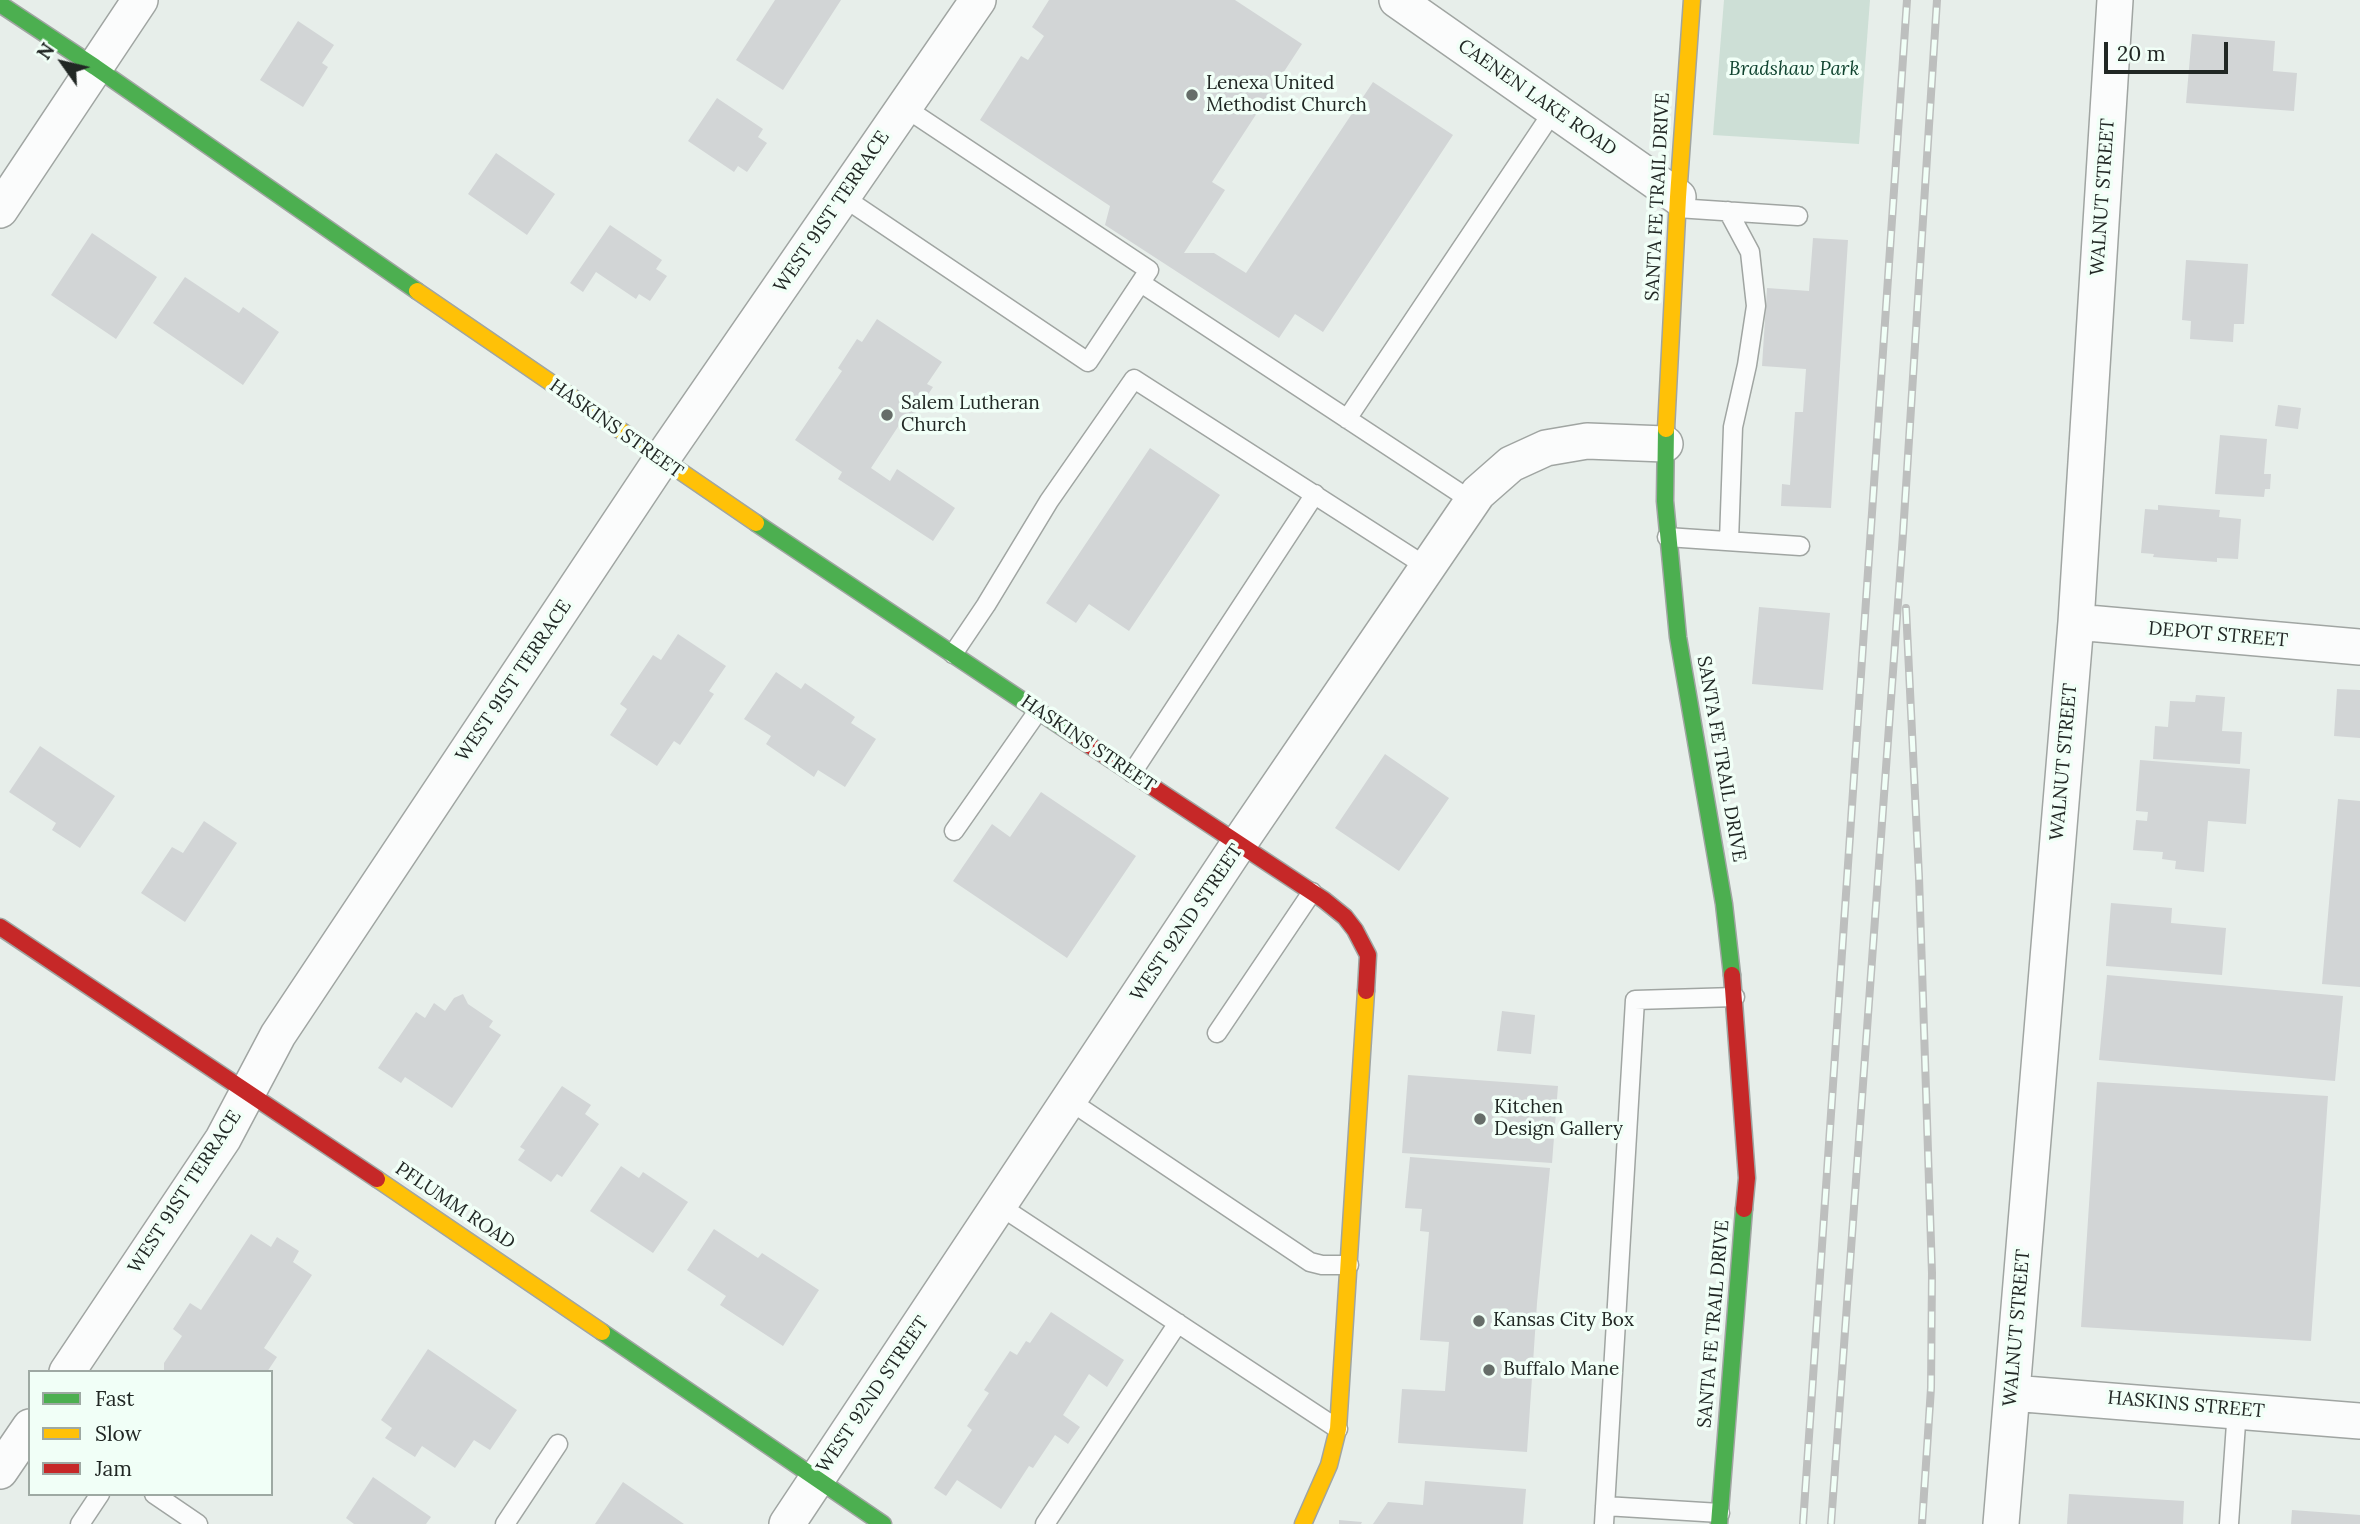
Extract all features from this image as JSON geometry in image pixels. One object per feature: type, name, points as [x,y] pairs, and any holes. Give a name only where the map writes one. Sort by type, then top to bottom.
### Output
[{"type":"main road","name":"SANTA FE TRAIL DRIVE","points":[[1692,0],[1677,202],[1665,444],[1667,537],[1678,637],[1724,904],[1735,997],[1747,1178],[1719,1519]]},
{"type":"main road","name":"HASKINS STREET","points":[[0,4],[661,460],[1312,892],[1345,917],[1368,955],[1338,1429],[1329,1465],[1303,1524]]},
{"type":"main road","name":"PFLUMM ROAD","points":[[0,927],[248,1091],[883,1524]]},
{"type":"street","points":[[0,209],[140,0]]},
{"type":"street","name":"WEST 91ST TERRACE","points":[[68,1370],[223,1139],[285,1023],[661,460],[978,0]]},
{"type":"street","name":"CAENEN LAKE ROAD","points":[[1397,0],[1554,110],[1677,202]]},
{"type":"street","name":"WALNUT STREET","points":[[2001,1524],[2076,622],[2115,0]]},
{"type":"street","name":"WEST 92ND STREET","points":[[787,1524],[1238,845],[1478,493],[1511,464],[1546,448],[1587,441],[1665,444]]},
{"type":"street","name":"DEPOT STREET","points":[[2076,622],[2360,647]]},
{"type":"street","name":"HASKINS STREET","points":[[2012,1393],[2360,1421]]},
{"type":"street","points":[[0,1471],[28,1430]]},
{"type":"lane","points":[[843,197],[1088,362],[1141,284],[1149,270],[904,107]]},
{"type":"lane","points":[[1347,419],[1554,110]]},
{"type":"lane","points":[[1677,202],[1728,211],[1798,216]]},
{"type":"lane","points":[[1728,211],[1750,253],[1756,306],[1747,365],[1733,427],[1729,541]]},
{"type":"lane","points":[[1141,284],[1472,501]]},
{"type":"lane","points":[[953,654],[1049,501],[1134,379],[1427,566]]},
{"type":"lane","points":[[1132,774],[1315,495]]},
{"type":"lane","points":[[1667,537],[1800,547]]},
{"type":"lane","points":[[954,831],[1038,711]]},
{"type":"lane","points":[[1217,1033],[1312,892]]},
{"type":"lane","points":[[1719,1519],[1605,1515],[1635,1000],[1735,997]]},
{"type":"lane","points":[[1070,1101],[1310,1262],[1349,1265]]},
{"type":"lane","points":[[1000,1206],[1338,1429]]},
{"type":"lane","points":[[1045,1524],[1178,1323]]},
{"type":"lane","points":[[2229,1524],[2237,1409]]},
{"type":"lane","points":[[505,1524],[558,1444]]},
{"type":"lane","points":[[80,1524],[99,1496]]},
{"type":"lane","points":[[157,1496],[198,1524]]},
{"type":"green space","name":"Bradshaw Park","points":[[1724,0],[1870,0],[1859,144],[1713,135]]},
{"type":"building","points":[[775,0],[841,0],[783,90],[736,60]]},
{"type":"building","points":[[1049,0],[1235,0],[1302,44],[1212,182],[1225,190],[1184,253],[1214,253],[1246,273],[1373,82],[1453,135],[1323,332],[1295,314],[1279,338],[1105,225],[1110,206],[980,120],[1021,56],[1028,60],[1044,36],[1032,27]]},
{"type":"building","points":[[298,21],[334,45],[322,63],[328,67],[303,107],[260,80]]},
{"type":"building","points":[[2192,34],[2275,41],[2273,71],[2297,73],[2294,111],[2186,103]]},
{"type":"building","points":[[717,98],[763,129],[758,137],[767,143],[747,172],[738,166],[734,172],[688,141]]},
{"type":"building","points":[[496,153],[555,194],[527,235],[468,194]]},
{"type":"building","points":[[610,225],[662,260],[656,269],[667,276],[650,301],[639,294],[636,299],[596,272],[583,292],[570,283]]},
{"type":"building","points":[[92,233],[157,277],[116,339],[51,295]]},
{"type":"building","points":[[1813,238],[1848,240],[1831,508],[1781,506],[1782,484],[1790,485],[1795,412],[1803,412],[1806,369],[1762,366],[1767,288],[1809,291]]},
{"type":"building","points":[[2186,260],[2248,264],[2244,324],[2234,324],[2233,342],[2190,339],[2191,321],[2182,320]]},
{"type":"building","points":[[185,277],[239,313],[243,307],[279,332],[243,385],[153,323]]},
{"type":"building","points":[[877,319],[942,362],[927,384],[933,387],[911,420],[905,416],[871,468],[890,481],[897,469],[955,508],[933,541],[838,479],[842,472],[795,440],[842,371],[838,368],[857,339],[862,342]]},
{"type":"building","points":[[2278,405],[2301,408],[2298,429],[2275,426]]},
{"type":"building","points":[[2220,435],[2267,439],[2264,474],[2271,474],[2270,489],[2265,489],[2264,497],[2215,494]]},
{"type":"building","points":[[1150,448],[1220,495],[1129,631],[1089,604],[1076,623],[1046,603]]},
{"type":"building","points":[[2158,505],[2220,510],[2219,517],[2241,519],[2238,559],[2217,558],[2217,562],[2153,557],[2154,554],[2141,553],[2145,509],[2158,510]]},
{"type":"building","points":[[1759,607],[1830,613],[1823,690],[1752,684]]},
{"type":"building","points":[[678,634],[726,666],[709,691],[714,694],[680,745],[674,741],[657,766],[610,735],[627,709],[620,704],[653,655],[661,660]]},
{"type":"building","points":[[776,672],[801,689],[805,683],[855,717],[851,723],[876,739],[845,787],[818,770],[814,777],[766,744],[771,736],[744,719]]},
{"type":"building","points":[[2337,689],[2360,690],[2360,738],[2334,736]]},
{"type":"building","points":[[2196,695],[2225,697],[2222,731],[2242,732],[2240,764],[2153,759],[2155,726],[2168,727],[2170,701],[2195,702]]},
{"type":"building","points":[[40,746],[115,796],[80,848],[52,830],[56,823],[9,792]]},
{"type":"building","points":[[1385,754],[1449,798],[1399,871],[1335,828]]},
{"type":"building","points":[[2140,760],[2250,769],[2246,824],[2208,821],[2204,872],[2175,869],[2176,861],[2162,859],[2163,852],[2133,850],[2136,820],[2147,821],[2148,812],[2136,811]]},
{"type":"building","points":[[1041,792],[1136,856],[1067,958],[953,881],[992,824],[1010,837]]},
{"type":"building","points":[[2338,799],[2360,801],[2360,987],[2322,984]]},
{"type":"building","points":[[204,821],[237,843],[185,922],[141,893],[172,847],[183,853]]},
{"type":"building","points":[[2111,903],[2172,908],[2171,923],[2226,928],[2222,975],[2106,966]]},
{"type":"building","points":[[2107,975],[2343,996],[2335,1081],[2099,1060]]},
{"type":"building","points":[[463,994],[468,1004],[493,1021],[489,1027],[501,1035],[452,1108],[405,1077],[401,1083],[378,1068],[416,1012],[425,1018],[434,1003],[445,1011],[454,998]]},
{"type":"building","points":[[1502,1011],[1535,1015],[1531,1054],[1497,1051]]},
{"type":"building","name":"Kitchen Design Gallery","points":[[1408,1075],[1558,1086],[1552,1163],[1402,1153]]},
{"type":"building","points":[[2097,1082],[2328,1096],[2311,1341],[2081,1327]]},
{"type":"building","points":[[562,1086],[591,1105],[585,1114],[599,1124],[562,1177],[557,1174],[551,1182],[518,1160],[525,1150],[520,1147]]},
{"type":"building","points":[[1410,1157],[1550,1168],[1527,1452],[1398,1443],[1402,1389],[1445,1391],[1449,1342],[1420,1340],[1429,1232],[1420,1231],[1422,1209],[1405,1208]]},
{"type":"building","points":[[621,1166],[639,1178],[643,1172],[688,1202],[653,1253],[590,1211]]},
{"type":"building","points":[[714,1229],[758,1258],[762,1253],[819,1290],[783,1346],[720,1305],[726,1296],[687,1270]]},
{"type":"building","points":[[251,1234],[271,1247],[277,1237],[299,1251],[293,1262],[312,1275],[264,1348],[277,1357],[268,1370],[164,1370],[164,1363],[182,1336],[173,1329],[190,1303],[201,1310]]},
{"type":"building","points":[[1051,1312],[1124,1360],[1107,1387],[1089,1374],[1063,1415],[1080,1427],[1068,1444],[1055,1435],[1033,1468],[1029,1466],[1001,1509],[957,1480],[946,1496],[934,1488],[972,1430],[967,1426],[989,1393],[984,1390],[1010,1351],[1017,1355],[1026,1341],[1030,1343]]},
{"type":"building","points":[[428,1349],[517,1410],[490,1450],[474,1440],[455,1468],[422,1446],[415,1457],[385,1438],[392,1428],[381,1420]]},
{"type":"building","points":[[373,1477],[431,1517],[426,1524],[354,1524],[346,1518]]},
{"type":"building","points":[[1425,1481],[1526,1489],[1523,1524],[1373,1524],[1388,1502],[1423,1505]]},
{"type":"building","points":[[623,1482],[684,1524],[595,1524]]},
{"type":"building","points":[[2069,1494],[2184,1501],[2183,1524],[2067,1524]]},
{"type":"building","points":[[2292,1510],[2360,1515],[2360,1524],[2291,1524]]},
{"type":"building","points":[[1339,1520],[1362,1522],[1339,1524]]},
{"type":"railway","points":[[1803,1524],[1907,0]]},
{"type":"railway","points":[[1831,1524],[1903,534],[1937,0]]},
{"type":"railway","points":[[1906,608],[1919,877],[1932,1273],[1931,1388],[1922,1524]]},
{"type":"traffic: fast","points":[[0,4],[417,291]]},
{"type":"traffic: fast","points":[[1666,429],[1665,501],[1678,637],[1724,904],[1732,975]]},
{"type":"traffic: fast","points":[[756,523],[1074,735]]},
{"type":"traffic: fast","points":[[1719,1524],[1744,1209]]},
{"type":"traffic: fast","points":[[602,1332],[883,1524]]},
{"type":"traffic: slow","points":[[1666,429],[1692,0]]},
{"type":"traffic: slow","points":[[417,291],[756,523]]},
{"type":"traffic: slow","points":[[1303,1524],[1329,1465],[1338,1429],[1366,991]]},
{"type":"traffic: slow","points":[[377,1179],[602,1332]]},
{"type":"traffic: jam","points":[[1074,735],[1324,900],[1345,917],[1368,955],[1366,991]]},
{"type":"traffic: jam","points":[[0,927],[377,1179]]},
{"type":"traffic: jam","points":[[1732,975],[1747,1178],[1744,1209]]},
{"type":"place","name":"Lenexa United Methodist Church","points":[[1192,95]]},
{"type":"place","name":"Salem Lutheran Church","points":[[887,415]]},
{"type":"place","name":"Kitchen Design Gallery","points":[[1480,1119]]},
{"type":"place","name":"Kansas City Box","points":[[1479,1321]]},
{"type":"place","name":"Buffalo Mane","points":[[1489,1370]]}]
